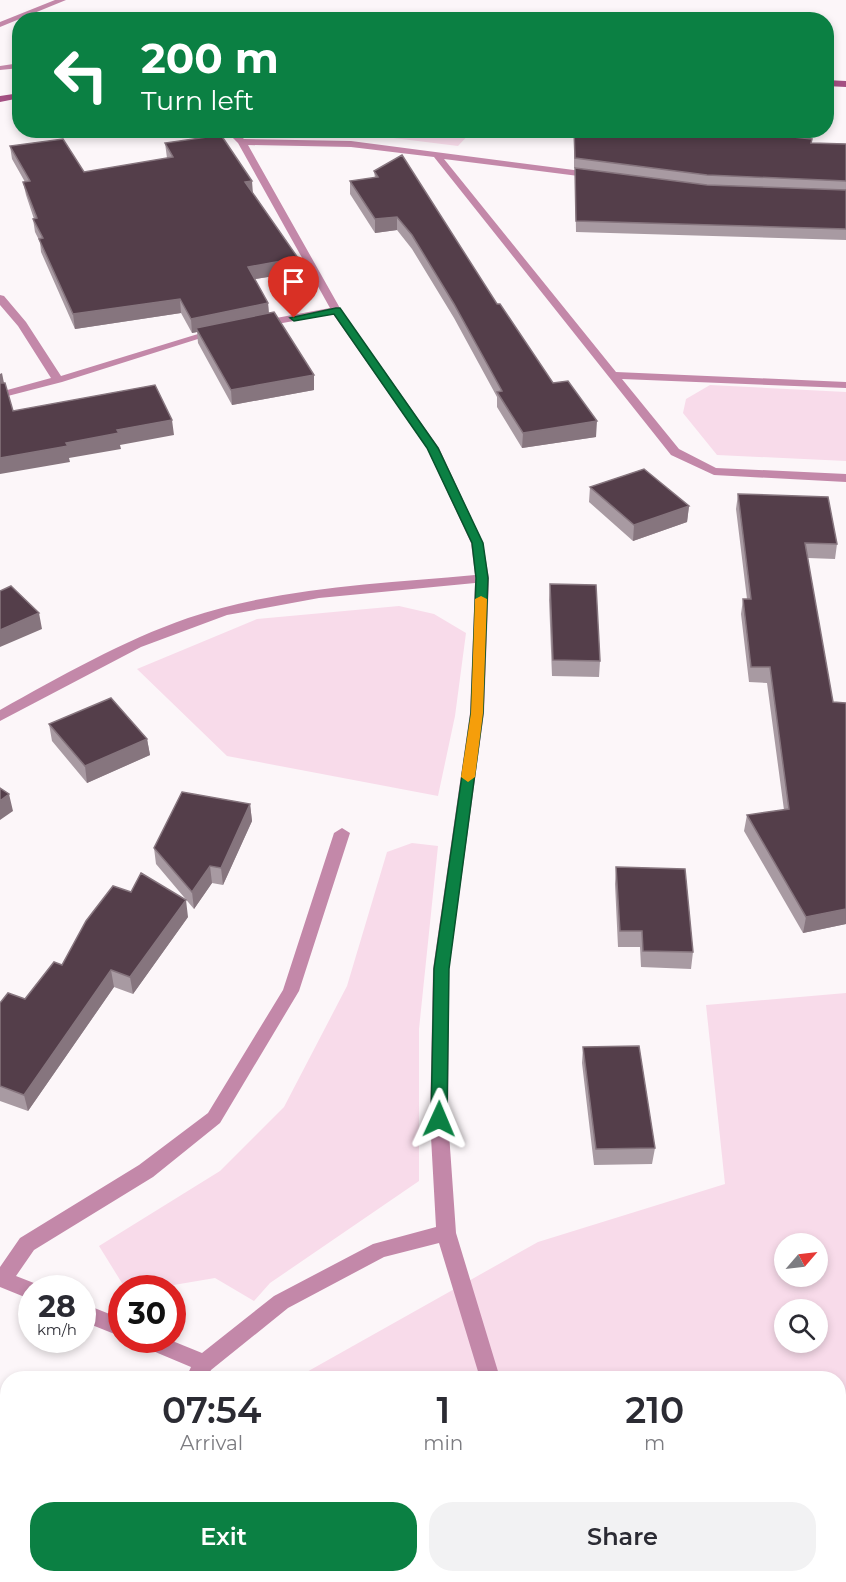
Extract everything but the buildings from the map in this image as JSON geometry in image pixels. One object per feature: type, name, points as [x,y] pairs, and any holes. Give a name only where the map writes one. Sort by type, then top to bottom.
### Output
[{"type":"street","points":[[32,12],[62,0]]},
{"type":"street","points":[[238,138],[336,310],[433,448],[477,543],[482,578],[477,713],[441,969],[439,1119],[446,1233],[488,1371]]},
{"type":"street","points":[[242,142],[351,144],[438,157],[600,176]]},
{"type":"street","points":[[438,157],[675,452],[714,471],[846,478]]},
{"type":"street","points":[[0,298],[22,324],[58,380]]},
{"type":"street","points":[[245,327],[336,310]]},
{"type":"street","points":[[0,395],[222,331]]},
{"type":"street","points":[[613,375],[846,385]]},
{"type":"street","points":[[0,716],[118,650],[223,612],[292,598],[482,578]]},
{"type":"street","points":[[18,1285],[1,1278],[27,1244],[146,1171],[214,1118],[291,991],[342,834]]},
{"type":"street","points":[[170,1353],[200,1371],[281,1302],[380,1250],[446,1233]]},
{"type":"shaded area","points":[[393,138],[465,138],[458,146]]},
{"type":"shaded area","points":[[710,385],[846,392],[846,461],[717,455],[683,413],[686,399]]},
{"type":"shaded area","points":[[399,606],[434,614],[466,633],[455,716],[438,796],[227,756],[137,669],[257,619]]},
{"type":"shaded area","points":[[412,843],[438,846],[419,1029],[419,1181],[270,1283],[254,1301],[215,1278],[186,1283],[186,1275],[117,1275],[99,1246],[220,1171],[284,1107],[347,986],[387,852]]},
{"type":"shaded area","points":[[846,993],[846,1371],[308,1371],[538,1242],[725,1184],[706,1005]]},
{"type":"slow traffic","points":[[468,777],[477,713],[481,599]]},
{"type":"route","points":[[294,318],[336,310],[433,448],[477,543],[482,578],[477,713],[441,969],[439,1119]]}]
